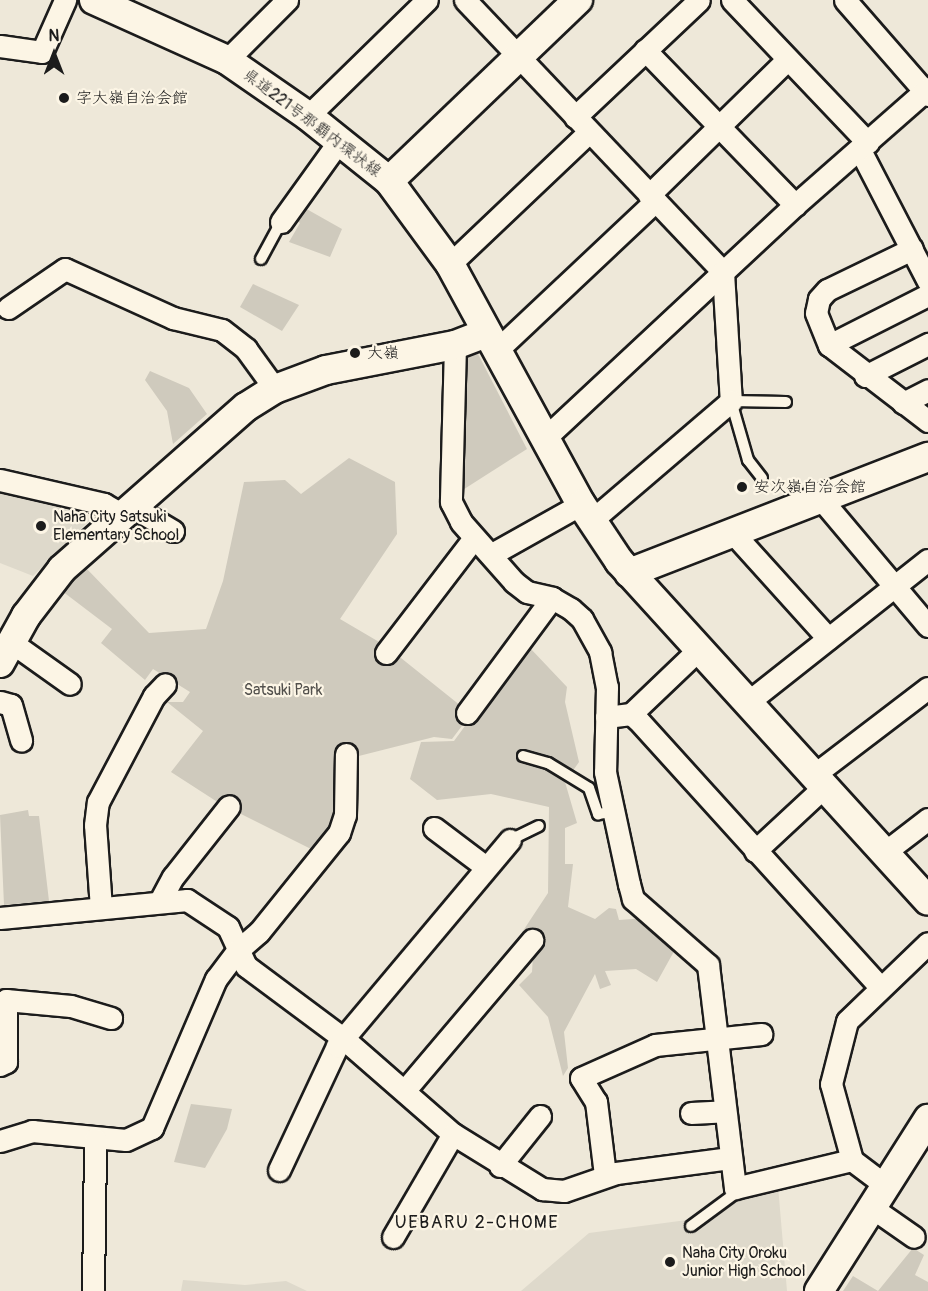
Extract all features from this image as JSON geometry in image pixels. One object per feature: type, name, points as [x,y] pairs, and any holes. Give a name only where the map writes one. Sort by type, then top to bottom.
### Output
[{"type":"street","points":[[0,46],[42,52],[65,0]]},
{"type":"street","points":[[226,60],[287,0]]},
{"type":"street","points":[[308,116],[427,0]]},
{"type":"street","points":[[465,0],[723,272],[731,401],[586,513],[492,555]]},
{"type":"street","name":"県道221号那覇内環状線","points":[[108,3],[226,60],[308,116],[389,181],[578,0]]},
{"type":"street","points":[[450,264],[582,125],[645,50],[699,0]]},
{"type":"street","points":[[732,0],[788,59],[864,146],[928,281]]},
{"type":"street","points":[[545,438],[795,205],[927,92],[845,0]]},
{"type":"street","points":[[645,50],[795,205]]},
{"type":"street","points":[[70,684],[6,653],[62,569],[219,428],[275,389],[326,370],[455,345],[491,342],[652,198],[718,126],[788,59]]},
{"type":"street","points":[[281,222],[340,140]]},
{"type":"street","points":[[389,181],[450,264],[586,513],[629,573],[928,900]]},
{"type":"street","points":[[912,249],[821,295],[816,313],[829,345],[865,376],[928,421]]},
{"type":"street","points":[[8,308],[65,269],[174,318],[222,330],[246,349],[275,389]]},
{"type":"street","points":[[829,345],[928,295]]},
{"type":"street","points":[[865,376],[928,344]]},
{"type":"street","points":[[455,345],[451,502],[474,538],[527,592],[552,598],[582,619],[594,637],[605,667],[606,717],[603,750],[613,812],[633,899],[708,965],[735,1188],[852,1160]]},
{"type":"street","points":[[903,403],[928,390]]},
{"type":"street","points":[[629,573],[928,457]]},
{"type":"street","points":[[0,480],[126,510],[174,531]]},
{"type":"street","points":[[821,499],[928,626]]},
{"type":"street","points":[[733,533],[828,638]]},
{"type":"street","points":[[386,653],[474,538]]},
{"type":"street","points":[[748,702],[928,560]]},
{"type":"street","points":[[467,713],[552,598]]},
{"type":"street","points":[[606,717],[631,714],[699,649]]},
{"type":"street","points":[[100,908],[95,825],[98,802],[153,696],[165,684]]},
{"type":"street","points":[[755,850],[820,780],[928,688]]},
{"type":"street","points":[[0,702],[11,705],[21,741]]},
{"type":"street","points":[[631,714],[880,987]]},
{"type":"street","points":[[0,1141],[32,1131],[126,1140],[152,1128],[212,986],[237,951],[259,932],[339,833],[345,815],[346,754]]},
{"type":"street","points":[[160,901],[173,878],[229,806]]},
{"type":"street","points":[[885,852],[928,819]]},
{"type":"street","points":[[434,828],[486,867]]},
{"type":"street","points":[[279,1170],[344,1039],[510,840]]},
{"type":"street","points":[[0,918],[187,900],[228,927],[237,951],[246,966],[344,1039],[453,1134],[500,1166],[542,1189],[564,1191],[605,1175],[730,1158]]},
{"type":"street","points":[[405,1090],[532,940]]},
{"type":"street","points":[[914,1237],[878,1196],[852,1160],[831,1084],[847,1021],[928,943]]},
{"type":"street","points":[[0,1065],[6,1062],[6,1000],[71,1006],[111,1018]]},
{"type":"street","points":[[605,1175],[596,1102],[581,1078],[638,1050],[761,1034]]},
{"type":"street","points":[[691,1113],[725,1111]]},
{"type":"street","points":[[500,1166],[540,1116]]},
{"type":"street","points":[[819,1291],[878,1196],[919,1149],[928,1119]]},
{"type":"street","points":[[393,1237],[453,1134]]},
{"type":"street","points":[[93,1291],[95,1138]]},
{"type":"lane","points":[[261,259],[281,222]]},
{"type":"lane","points":[[762,478],[748,460],[731,401],[786,402]]},
{"type":"lane","points":[[523,756],[548,763],[589,788],[598,814],[613,812]]},
{"type":"lane","points":[[510,840],[539,826]]},
{"type":"lane","points":[[692,1226],[746,1186]]},
{"type":"shaded area","name":"Naha City Satsuki Elementary School","points":[[0,487],[100,510],[33,576],[0,563]]},
{"type":"shaded area","name":"Naha City Oroku Junior High School","points":[[778,1186],[787,1291],[521,1291],[589,1233],[687,1220],[729,1193]]},
{"type":"shaded area","points":[[183,1280],[245,1285],[286,1281],[307,1291],[181,1291]]},
{"type":"green space","points":[[303,207],[342,229],[330,257],[289,242],[300,223],[294,219]]},
{"type":"green space","points":[[253,284],[299,305],[282,331],[240,307]]},
{"type":"green space","points":[[478,354],[527,449],[458,493],[464,357]]},
{"type":"green space","points":[[150,371],[189,388],[207,414],[173,444],[167,411],[145,380]]},
{"type":"green space","name":"Satsuki Park","points":[[349,458],[395,482],[397,534],[340,619],[386,646],[471,714],[452,739],[434,737],[339,761],[337,809],[330,830],[313,850],[219,803],[171,772],[203,731],[167,702],[183,702],[190,692],[153,669],[145,680],[101,643],[112,629],[62,591],[85,567],[149,633],[206,629],[223,581],[244,482],[285,480],[301,494]]},
{"type":"green space","points":[[530,648],[567,687],[565,702],[579,762],[565,782],[577,823],[565,828],[565,864],[573,864],[568,907],[595,919],[609,908],[616,909],[619,920],[646,918],[677,946],[657,982],[636,969],[605,971],[611,985],[600,989],[595,974],[564,1032],[568,1068],[563,1076],[548,1017],[519,985],[532,972],[533,955],[515,943],[548,893],[549,807],[491,794],[437,800],[410,779],[421,742],[454,741],[508,667]]},
{"type":"green space","points":[[28,810],[29,816],[39,816],[49,901],[4,905],[0,815]]},
{"type":"green space","points":[[191,1104],[232,1109],[227,1129],[205,1168],[174,1162]]},
{"type":"green space","points":[[913,1248],[924,1255],[915,1275],[928,1282],[928,1291],[878,1291]]},
{"type":"green space","points":[[853,1276],[878,1291],[843,1291]]},
{"type":"place","name":"字大嶺自治会館","points":[[64,98]]},
{"type":"place","name":"大嶺","points":[[355,353]]},
{"type":"place","name":"安次嶺自治会館","points":[[742,487]]},
{"type":"place","name":"Naha City Satsuki Elementary School","points":[[41,526]]},
{"type":"place","name":"Naha City Oroku Junior High School","points":[[670,1262]]},
{"type":"district","name":"UEBARU 2-CHOME","points":[[477,1223]]}]
